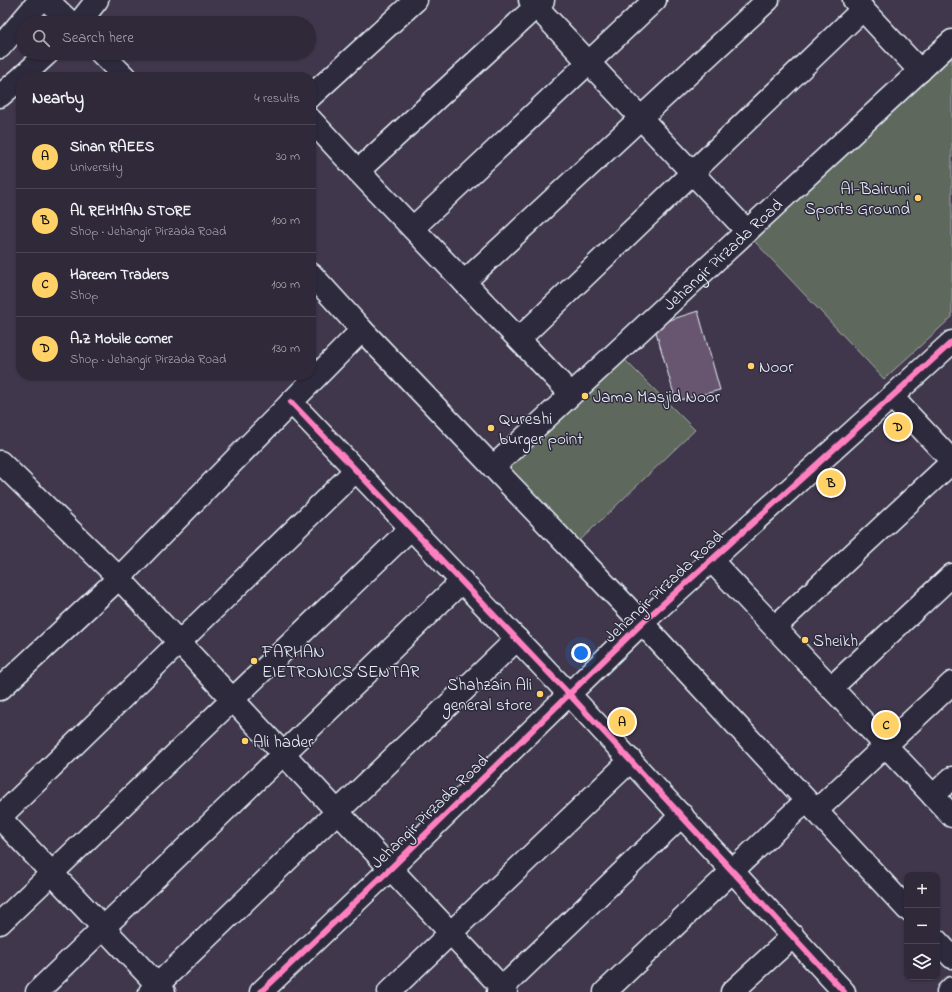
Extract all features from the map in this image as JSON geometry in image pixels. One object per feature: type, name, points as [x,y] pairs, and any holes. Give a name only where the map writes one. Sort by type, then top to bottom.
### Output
[{"type":"street","points":[[26,16],[40,0]]},
{"type":"street","points":[[47,0],[64,16]]},
{"type":"street","points":[[85,16],[98,0]]},
{"type":"street","points":[[316,91],[416,0]]},
{"type":"street","points":[[413,228],[655,0]]},
{"type":"street","points":[[464,282],[768,0]]},
{"type":"street","points":[[358,171],[536,2],[588,62],[747,231]]},
{"type":"street","points":[[519,339],[693,173],[858,5],[920,71]]},
{"type":"street","points":[[0,47],[16,28]]},
{"type":"street","name":"Jehangir Pirzada Road","points":[[493,467],[952,41]]},
{"type":"street","points":[[27,72],[40,60]]},
{"type":"street","points":[[108,60],[119,72]]},
{"type":"street","points":[[0,96],[16,82]]},
{"type":"street","points":[[316,125],[571,394]]},
{"type":"street","points":[[316,279],[362,330],[642,623],[906,908]]},
{"type":"street","points":[[316,377],[362,330]]},
{"type":"street","name":"Jehangir Pirzada Road","points":[[261,992],[391,868],[642,623],[952,342]]},
{"type":"street","points":[[0,689],[119,578],[313,380]]},
{"type":"street","points":[[774,627],[952,462],[892,397]]},
{"type":"street","points":[[291,402],[518,639],[682,815],[842,991]]},
{"type":"street","points":[[0,462],[119,578],[391,868],[502,991],[682,815]]},
{"type":"street","points":[[356,470],[0,817],[104,928],[157,990],[338,812],[518,639]]},
{"type":"street","points":[[0,923],[411,528]]},
{"type":"street","points":[[711,560],[952,816]]},
{"type":"street","points":[[831,688],[952,576]]},
{"type":"street","points":[[37,992],[462,581]]},
{"type":"street","points":[[605,992],[733,871],[886,746],[952,684]]},
{"type":"street","points":[[389,992],[631,760]]},
{"type":"street","points":[[933,796],[952,778]]},
{"type":"street","points":[[732,992],[793,936]]},
{"type":"street","points":[[940,944],[952,958]]},
{"type":"street","points":[[948,992],[952,988]]},
{"type":"green space","points":[[952,37],[952,317],[884,379],[743,229]]},
{"type":"green space","points":[[617,352],[695,430],[571,549],[493,467]]},
{"type":"building","points":[[698,311],[720,390],[676,401],[654,325]]},
{"type":"cycle path","points":[[261,992],[391,868],[642,623],[952,342]]},
{"type":"cycle path","points":[[291,402],[569,694],[844,992]]},
{"type":"place","name":"Al-Bairuni Sports Ground","points":[[918,198]]},
{"type":"place","name":"Noor","points":[[751,366]]},
{"type":"place","name":"Jama Masjid Noor","points":[[585,396]]},
{"type":"place","name":"A.Z Mobile corner","points":[[898,427]]},
{"type":"place","name":"Qureshi burger point","points":[[491,428]]},
{"type":"place","name":"AL REHMAN STORE","points":[[831,483]]},
{"type":"place","name":"Sheikh","points":[[805,640]]},
{"type":"place","name":"FARHAN EIETRONICS SENTAR","points":[[254,661]]},
{"type":"place","name":"Shahzain Ali general store","points":[[540,694]]},
{"type":"place","name":"Sinan RAEES","points":[[622,722]]},
{"type":"place","name":"Hareem Traders","points":[[886,725]]},
{"type":"place","name":"Ali hader","points":[[245,741]]}]
